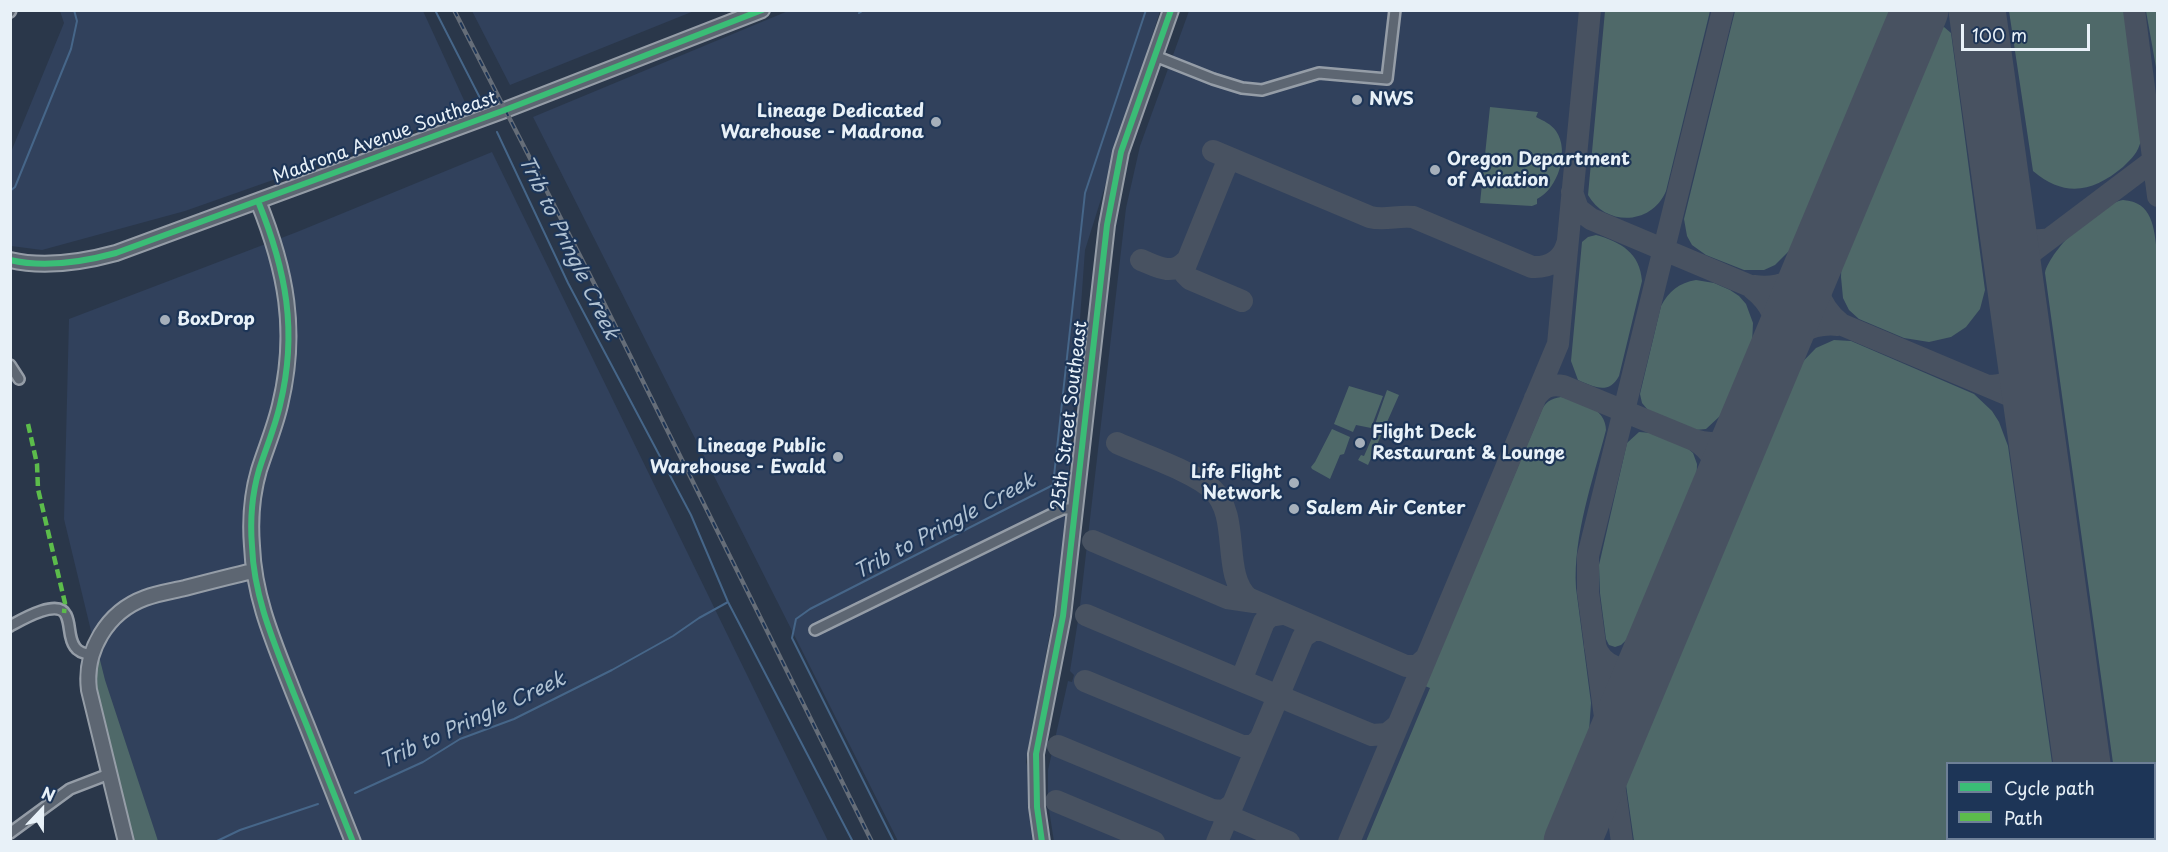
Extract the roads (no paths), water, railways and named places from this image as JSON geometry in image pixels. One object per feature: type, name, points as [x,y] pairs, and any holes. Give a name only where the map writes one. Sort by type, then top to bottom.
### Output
[{"type":"main road","name":"Madrona Avenue Southeast","points":[[10,260],[53,263],[99,258],[496,113],[741,14],[762,10]]},
{"type":"main road","name":"25th Street Southeast","points":[[1041,837],[1035,787],[1036,754],[1058,645],[1107,225],[1116,174],[1128,132],[1171,10]]},
{"type":"main road","points":[[258,201],[281,268],[288,308],[289,341],[280,407],[259,472],[255,492],[251,543],[254,572],[259,600],[271,638],[353,842]]},
{"type":"main road","points":[[126,842],[89,690],[88,675],[92,655],[105,627],[134,602],[156,594],[254,572]]},
{"type":"street","points":[[1155,56],[1213,79],[1242,88],[1262,90],[1319,73],[1387,79],[1395,10]]},
{"type":"street","points":[[10,365],[19,379]]},
{"type":"street","points":[[815,630],[1063,508],[1074,509]]},
{"type":"street","points":[[10,627],[26,618],[51,609],[64,613],[73,646],[79,651],[92,655]]},
{"type":"street","points":[[10,833],[70,789],[109,774]]},
{"type":"waterway","points":[[10,191],[15,187],[71,49],[77,21],[74,10]]},
{"type":"waterway","name":"Trib to Pringle Creek","points":[[435,10],[481,100]]},
{"type":"waterway","name":"Trib to Pringle Creek","points":[[859,13],[864,10]]},
{"type":"waterway","name":"Trib to Pringle Creek","points":[[894,842],[792,638],[796,619],[810,609],[1053,485],[1085,193],[1146,10]]},
{"type":"waterway","name":"Trib to Pringle Creek","points":[[497,132],[568,283],[691,515],[728,602],[853,842]]},
{"type":"waterway","name":"Trib to Pringle Creek","points":[[355,793],[423,762],[460,739],[514,719],[612,670],[728,602]]},
{"type":"waterway","name":"Trib to Pringle Creek","points":[[215,842],[240,830],[318,804]]},
{"type":"railway","points":[[454,10],[597,289],[872,842]]},
{"type":"place","name":"NWS","points":[[1357,100]]},
{"type":"place","name":"Lineage Dedicated Warehouse - Madrona","points":[[936,122]]},
{"type":"place","name":"Oregon Department of Aviation","points":[[1435,170]]},
{"type":"place","name":"BoxDrop","points":[[165,320]]},
{"type":"place","name":"Flight Deck Restaurant & Lounge","points":[[1360,443]]},
{"type":"place","name":"Lineage Public Warehouse - Ewald","points":[[838,457]]},
{"type":"place","name":"Life Flight Network","points":[[1294,483]]},
{"type":"place","name":"Salem Air Center","points":[[1294,509]]}]
